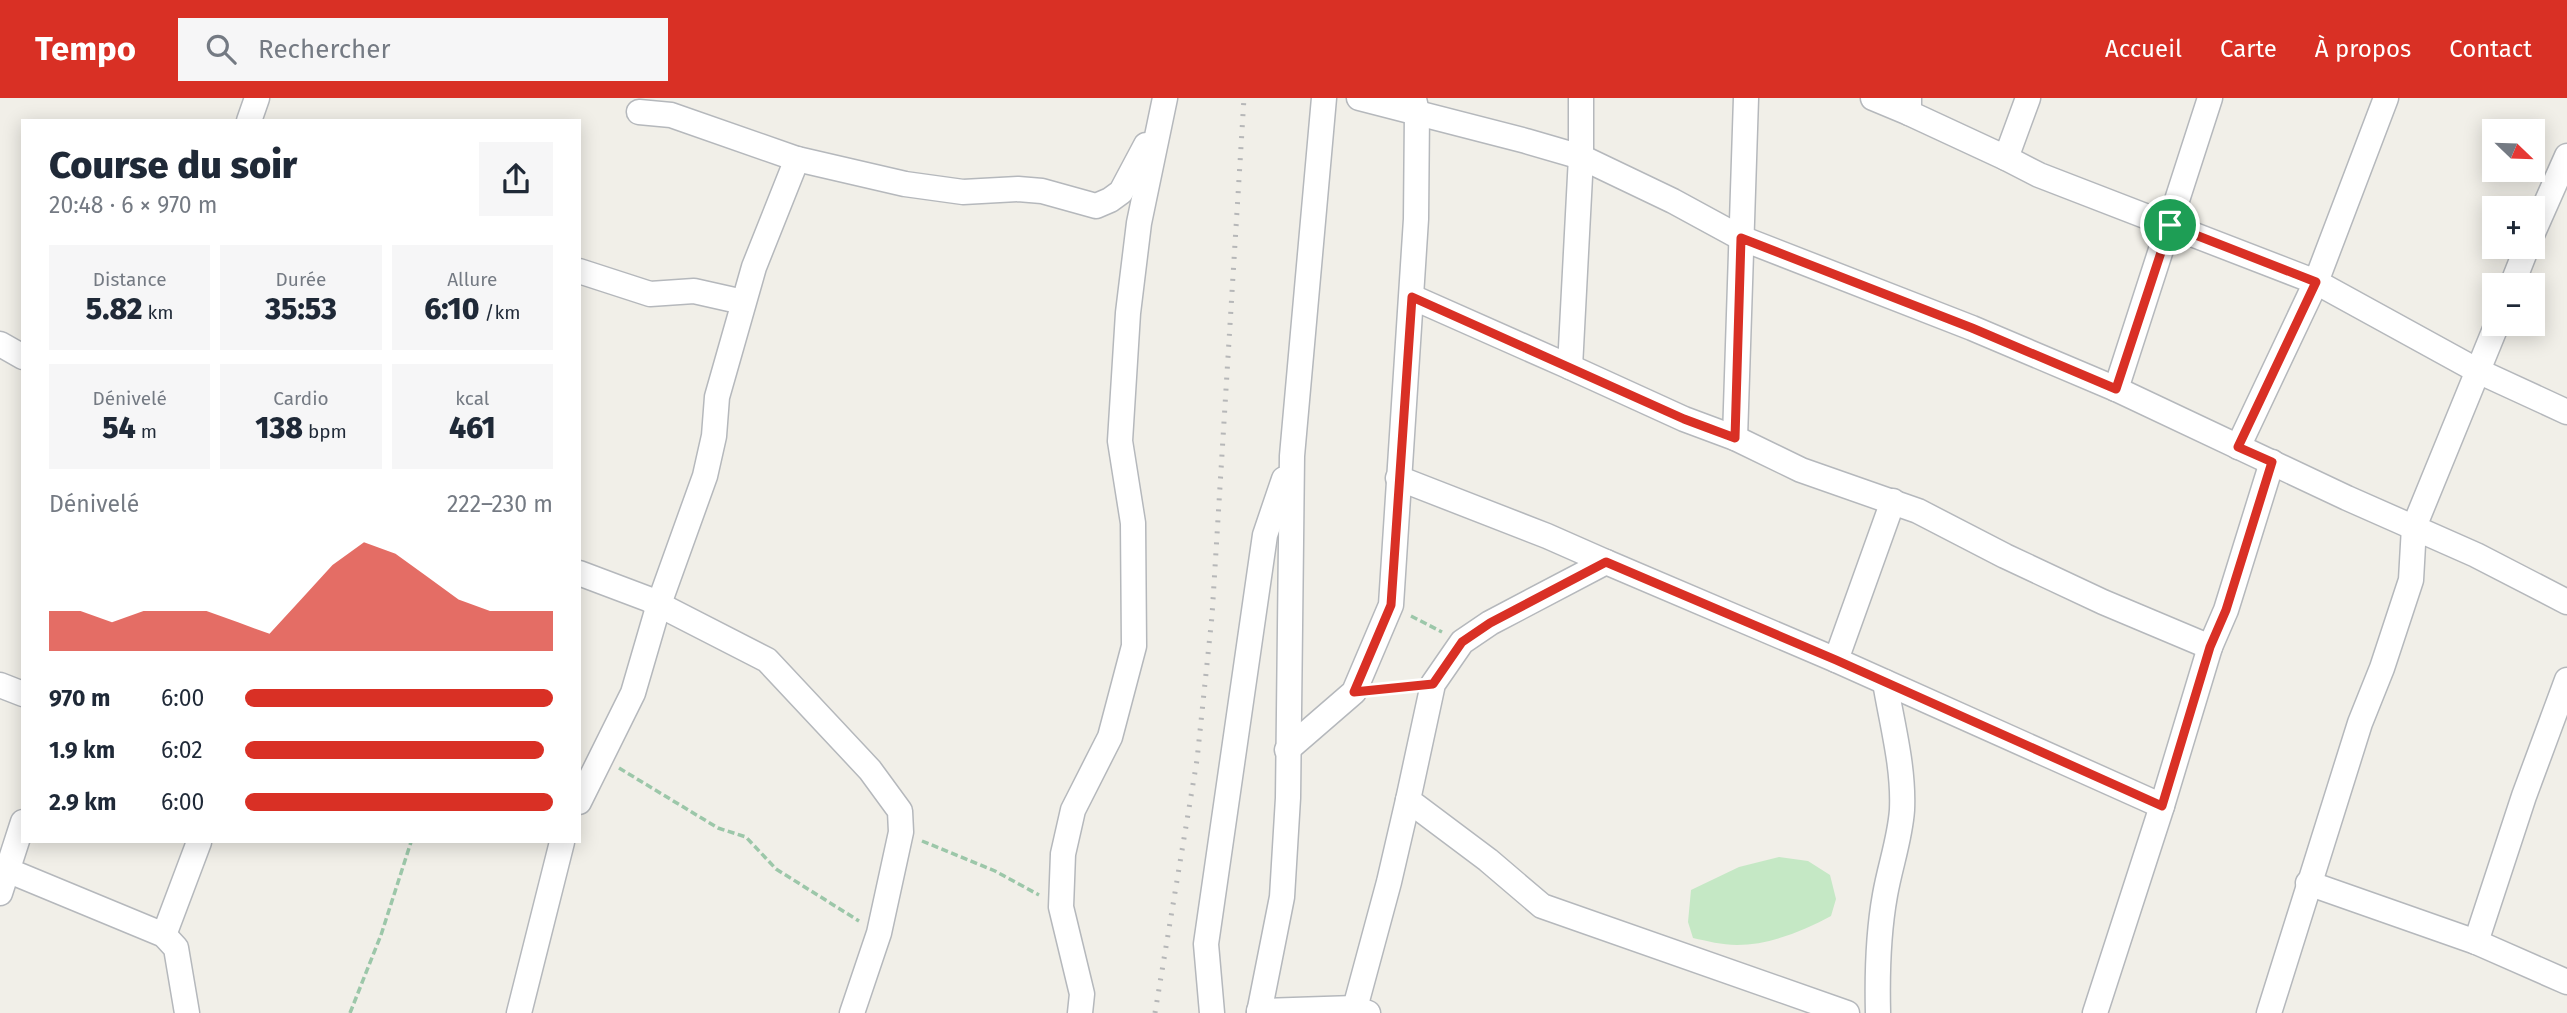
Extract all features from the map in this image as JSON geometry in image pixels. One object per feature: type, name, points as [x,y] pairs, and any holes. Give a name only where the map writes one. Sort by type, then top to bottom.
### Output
[{"type":"street","points":[[250,119],[257,98]]},
{"type":"street","points":[[639,112],[671,115],[797,159],[905,184],[981,193],[1018,189],[1042,191],[1096,206],[1110,200],[1125,186],[1165,98]]},
{"type":"street","points":[[1080,1013],[1082,994],[1061,906],[1063,854],[1073,810],[1110,737],[1134,646],[1132,523],[1120,441],[1128,313],[1139,223],[1165,98]]},
{"type":"street","points":[[1324,98],[1293,456],[1288,798],[1282,897],[1259,1012],[1358,1011],[1433,684],[1462,642],[1490,623],[1606,562]]},
{"type":"street","points":[[1359,98],[1416,105],[1581,157],[1673,201],[1741,238],[1972,328],[2116,389],[2476,555],[2567,603]]},
{"type":"street","points":[[1570,367],[1581,157],[1581,98]]},
{"type":"street","points":[[1735,438],[1746,98]]},
{"type":"street","points":[[1873,98],[1909,106],[2039,175],[2316,282],[2478,371],[2567,412]]},
{"type":"street","points":[[2006,158],[2028,98]]},
{"type":"street","points":[[2116,389],[2210,98]]},
{"type":"street","points":[[2238,447],[2316,282],[2386,98]]},
{"type":"street","points":[[1287,750],[1354,692],[1391,605],[1416,219],[1416,105]]},
{"type":"street","points":[[2545,206],[2567,158]]},
{"type":"street","points":[[581,798],[633,693],[659,604],[705,476],[715,436],[717,397],[743,302],[797,159]]},
{"type":"street","points":[[581,272],[650,294],[694,291],[743,302]]},
{"type":"street","points":[[1412,297],[1684,419],[1735,438],[1801,470],[1918,511],[2103,602],[2210,647]]},
{"type":"street","points":[[2269,1013],[2360,723],[2382,668],[2410,580],[2414,527],[2492,336]]},
{"type":"street","points":[[0,344],[21,356]]},
{"type":"street","points":[[1212,1013],[1206,944],[1265,535],[1293,456]]},
{"type":"street","points":[[2095,1013],[2210,647],[2226,610],[2272,462]]},
{"type":"street","points":[[1398,478],[1548,536],[1836,660],[2162,806]]},
{"type":"street","points":[[1836,660],[1893,502]]},
{"type":"street","points":[[581,574],[659,604],[767,660],[870,770],[900,811],[901,832],[879,933],[852,1013]]},
{"type":"street","points":[[2476,942],[2520,808],[2567,680]]},
{"type":"street","points":[[1878,1013],[1877,964],[1880,936],[1885,894],[1899,839],[1902,810],[1901,779],[1885,682]]},
{"type":"street","points":[[0,685],[21,693]]},
{"type":"street","points":[[1408,800],[1488,860],[1542,906],[1847,1013]]},
{"type":"street","points":[[21,828],[4,882],[164,935],[176,948],[187,1013]]},
{"type":"street","points":[[164,935],[199,843]]},
{"type":"street","points":[[519,1013],[562,843]]},
{"type":"street","points":[[2308,883],[2476,942],[2567,982]]},
{"type":"path","points":[[1391,605],[1462,642]]},
{"type":"path","points":[[1354,692],[1433,684]]},
{"type":"path","points":[[601,757],[718,828],[746,837],[776,869],[879,933]]},
{"type":"path","points":[[901,832],[995,871],[1061,906]]},
{"type":"path","points":[[350,1013],[381,935],[411,843]]},
{"type":"green space","points":[[1779,857],[1808,861],[1830,875],[1836,899],[1831,916],[1797,932],[1761,943],[1731,945],[1693,938],[1688,922],[1691,890],[1739,867]]},
{"type":"railway","points":[[1155,1013],[1197,760],[1212,616],[1244,98]]},
{"type":"route","points":[[2170,225],[2316,282],[2238,447],[2272,462],[2226,610],[2210,647],[2162,806],[1836,660],[1606,562],[1490,623],[1462,642],[1433,684],[1354,692],[1391,605],[1412,297],[1684,419],[1735,438],[1741,238],[1972,328],[2116,389],[2170,225]]}]
